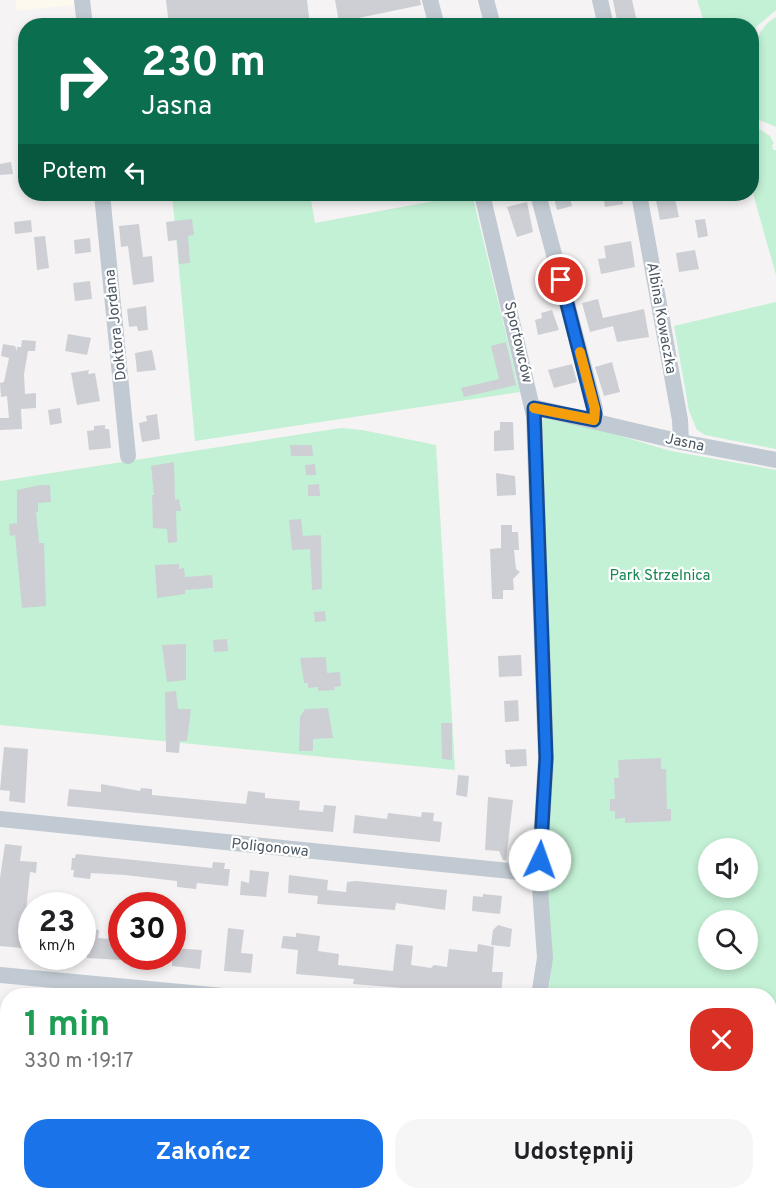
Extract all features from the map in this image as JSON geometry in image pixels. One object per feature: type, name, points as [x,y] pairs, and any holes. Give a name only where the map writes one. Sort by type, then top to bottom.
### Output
[{"type":"street","points":[[82,0],[84,18]]},
{"type":"street","points":[[430,0],[435,18]]},
{"type":"street","points":[[486,0],[491,18]]},
{"type":"street","points":[[600,0],[604,18]]},
{"type":"street","name":"Doktora Jordana","points":[[103,201],[128,456]]},
{"type":"street","name":"Sportowców","points":[[484,201],[534,408],[546,758],[539,874],[546,958],[541,988]]},
{"type":"street","points":[[540,201],[595,409],[594,420]]},
{"type":"street","name":"Albina Kowaczka","points":[[640,201],[680,420],[681,442]]},
{"type":"street","name":"Jasna","points":[[534,408],[594,420],[681,442],[776,460]]},
{"type":"street","name":"Poligonowa","points":[[0,819],[539,874]]},
{"type":"street","points":[[0,975],[85,988]]},
{"type":"shaded area","points":[[16,0],[74,0],[75,5],[17,11]]},
{"type":"green space","points":[[697,0],[776,0],[776,10],[759,24],[759,18],[703,18]]},
{"type":"green space","points":[[776,17],[776,127],[759,120],[759,35]]},
{"type":"green space","points":[[759,129],[770,136],[774,144],[772,145],[773,150],[776,150],[776,275],[755,201],[759,201]]},
{"type":"green space","points":[[173,201],[311,201],[315,223],[434,201],[474,201],[520,392],[195,441]]},
{"type":"green space","points":[[776,302],[776,449],[705,435],[697,430],[689,411],[674,326]]},
{"type":"green space","name":"Park Strzelnica","points":[[545,417],[560,418],[671,451],[776,470],[776,988],[549,988],[551,970],[547,889],[542,421]]},
{"type":"green space","points":[[341,428],[436,445],[455,770],[0,725],[0,481]]},
{"type":"building","points":[[166,0],[307,0],[309,18],[168,18]]},
{"type":"building","points":[[335,0],[420,0],[421,5],[358,18],[338,18]]},
{"type":"building","points":[[613,0],[632,0],[636,18],[616,18]]},
{"type":"building","points":[[11,162],[13,174],[0,175],[0,164]]},
{"type":"building","points":[[555,201],[571,201],[572,206],[557,210]]},
{"type":"building","points":[[604,201],[623,201],[623,204],[605,207]]},
{"type":"building","points":[[656,201],[676,201],[679,217],[660,220]]},
{"type":"building","points":[[527,202],[533,232],[517,237],[507,207]]},
{"type":"building","points":[[192,219],[194,235],[188,236],[190,263],[179,264],[177,240],[168,241],[166,222]]},
{"type":"building","points":[[705,219],[708,236],[698,238],[695,220]]},
{"type":"building","points":[[31,220],[32,232],[15,234],[14,222]]},
{"type":"building","points":[[139,224],[143,257],[152,256],[154,282],[133,285],[128,246],[121,247],[119,226]]},
{"type":"building","points":[[45,236],[49,268],[37,270],[34,237]]},
{"type":"building","points":[[90,238],[91,252],[75,254],[74,240]]},
{"type":"building","points":[[631,241],[635,267],[601,274],[598,259],[606,258],[604,246]]},
{"type":"building","points":[[695,250],[699,269],[679,272],[676,253]]},
{"type":"building","points":[[90,281],[92,299],[75,301],[73,283]]},
{"type":"building","points":[[598,299],[603,318],[644,309],[649,337],[617,342],[613,326],[590,332],[582,303]]},
{"type":"building","points":[[146,306],[148,330],[138,331],[137,326],[129,327],[127,309]]},
{"type":"building","points":[[552,310],[559,330],[538,335],[535,320],[542,318],[541,313]]},
{"type":"building","points":[[68,334],[91,338],[87,355],[65,351]]},
{"type":"building","points":[[22,340],[36,341],[35,351],[28,351],[24,374],[25,394],[36,393],[36,408],[21,409],[22,429],[0,430],[0,418],[9,418],[7,396],[1,397],[0,383],[4,382],[9,358],[1,356],[3,344],[15,346],[17,351],[17,347],[21,347]]},
{"type":"building","points":[[506,342],[516,385],[464,397],[461,388],[499,379],[491,346]]},
{"type":"building","points":[[152,350],[156,370],[137,372],[135,353]]},
{"type":"building","points":[[612,362],[620,392],[604,396],[595,367]]},
{"type":"building","points":[[572,364],[577,382],[554,388],[548,370]]},
{"type":"building","points":[[89,370],[88,374],[95,373],[100,401],[77,405],[71,373]]},
{"type":"building","points":[[60,408],[62,423],[50,425],[48,410]]},
{"type":"building","points":[[157,414],[160,439],[142,442],[139,423],[147,421],[146,416]]},
{"type":"building","points":[[500,422],[513,422],[514,450],[494,451],[494,431],[500,430]]},
{"type":"building","points":[[105,425],[105,429],[109,429],[111,448],[89,450],[87,431],[94,430],[94,426]]},
{"type":"building","points":[[290,445],[312,445],[313,456],[291,456]]},
{"type":"building","points":[[174,462],[175,500],[179,499],[181,511],[176,511],[177,542],[168,543],[167,529],[153,528],[152,495],[154,495],[151,466]]},
{"type":"building","points":[[315,464],[316,475],[306,475],[305,465]]},
{"type":"building","points":[[496,473],[515,476],[516,495],[497,496]]},
{"type":"building","points":[[319,484],[320,496],[308,496],[308,485]]},
{"type":"building","points":[[50,485],[51,502],[38,503],[38,512],[36,512],[39,543],[44,543],[46,606],[22,608],[15,535],[10,536],[9,524],[17,523],[17,490]]},
{"type":"building","points":[[301,519],[303,536],[321,535],[322,589],[312,590],[310,549],[292,550],[289,520]]},
{"type":"building","points":[[501,525],[512,525],[512,532],[518,532],[519,550],[514,550],[516,569],[520,572],[513,579],[514,590],[503,590],[503,599],[492,599],[490,549],[501,548]]},
{"type":"building","points":[[179,564],[179,569],[184,568],[185,577],[212,575],[213,588],[185,590],[185,594],[157,598],[155,565]]},
{"type":"building","points":[[325,611],[326,621],[315,622],[314,612]]},
{"type":"building","points":[[227,639],[228,651],[214,652],[213,640]]},
{"type":"building","points":[[186,644],[186,680],[167,682],[162,645]]},
{"type":"building","points":[[521,655],[522,676],[499,677],[498,656]]},
{"type":"building","points":[[326,657],[327,673],[340,672],[341,686],[334,687],[335,690],[318,691],[318,687],[308,688],[308,683],[304,683],[300,658]]},
{"type":"building","points":[[176,691],[178,709],[191,709],[187,741],[180,741],[179,753],[166,752],[165,692]]},
{"type":"building","points":[[518,700],[519,721],[505,722],[504,701]]},
{"type":"building","points":[[328,708],[333,738],[313,739],[313,751],[299,751],[300,717],[305,709]]},
{"type":"building","points":[[441,723],[452,723],[452,760],[442,759]]},
{"type":"building","points":[[4,747],[28,749],[25,803],[9,801],[10,791],[0,790]]},
{"type":"building","points":[[526,749],[527,766],[510,767],[510,764],[506,764],[505,750]]},
{"type":"building","points":[[661,758],[661,769],[666,769],[667,809],[671,809],[671,821],[625,823],[625,818],[615,819],[615,811],[610,811],[610,799],[615,799],[614,778],[619,778],[618,760]]},
{"type":"building","points":[[458,775],[469,776],[467,797],[456,795]]},
{"type":"building","points":[[101,784],[140,791],[141,788],[152,789],[152,795],[246,804],[248,791],[265,793],[265,798],[300,801],[299,810],[323,812],[324,805],[336,806],[333,832],[67,806],[69,789],[101,792]]},
{"type":"building","points":[[488,797],[513,800],[506,860],[503,860],[499,851],[485,850]]},
{"type":"building","points":[[422,812],[434,813],[433,821],[442,822],[440,842],[353,833],[355,815],[387,819],[388,813],[421,817]]},
{"type":"building","points":[[5,844],[22,846],[20,861],[37,862],[36,873],[30,872],[28,892],[18,892],[18,948],[0,946],[0,878]]},
{"type":"building","points":[[76,854],[212,868],[213,862],[225,863],[224,869],[230,869],[228,886],[197,883],[196,889],[177,887],[177,881],[91,873],[90,879],[73,877],[72,858],[75,858]]},
{"type":"building","points":[[250,870],[269,872],[266,897],[240,895],[241,881],[249,883]]},
{"type":"building","points":[[289,875],[328,880],[327,890],[346,892],[347,882],[356,881],[447,890],[445,910],[396,903],[395,910],[317,904],[318,896],[288,893]]},
{"type":"building","points":[[483,894],[502,896],[500,914],[472,911],[473,896],[483,897]]},
{"type":"building","points":[[498,925],[512,929],[510,947],[491,945],[493,930]]},
{"type":"building","points":[[228,928],[244,930],[241,953],[253,954],[251,973],[224,971]]},
{"type":"building","points":[[96,930],[99,930],[98,938],[108,939],[108,959],[96,959]]},
{"type":"building","points":[[296,933],[320,936],[318,951],[339,954],[338,965],[393,971],[396,944],[413,946],[411,965],[431,968],[434,965],[447,967],[449,949],[477,952],[478,944],[494,947],[492,972],[503,972],[502,988],[402,988],[353,984],[354,979],[296,974],[298,950],[281,948],[283,936],[296,937]]},
{"type":"building","points":[[186,949],[202,950],[200,969],[186,968]]},
{"type":"slow traffic","points":[[534,408],[542,407],[594,420],[595,409],[580,352]]},
{"type":"route","points":[[540,860],[546,758],[534,408],[542,407],[594,420],[595,414],[561,280]]}]
